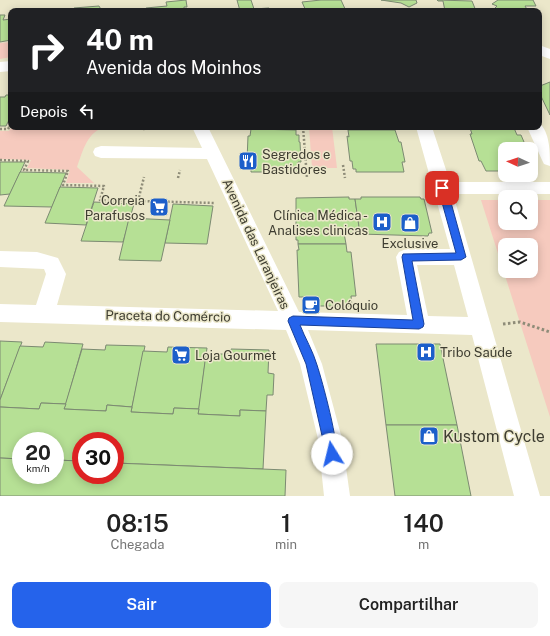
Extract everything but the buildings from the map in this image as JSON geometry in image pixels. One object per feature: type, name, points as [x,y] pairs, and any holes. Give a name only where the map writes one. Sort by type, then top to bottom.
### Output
[{"type":"street","name":"Avenida das Laranjeiras","points":[[202,130],[293,321],[313,372],[330,439],[337,496]]},
{"type":"street","points":[[425,130],[527,496]]},
{"type":"street","points":[[536,130],[550,160]]},
{"type":"street","points":[[101,152],[214,154]]},
{"type":"street","points":[[450,188],[550,188]]},
{"type":"street","points":[[419,324],[406,257],[461,257]]},
{"type":"street","points":[[0,259],[37,260],[51,263],[56,274],[44,313]]},
{"type":"street","name":"Praceta do Comércio","points":[[0,312],[188,316],[293,321],[480,326]]},
{"type":"path","points":[[303,130],[307,178]]},
{"type":"path","points":[[0,160],[28,161],[24,170],[68,171],[63,185],[104,186],[100,200],[217,203]]},
{"type":"path","points":[[343,164],[345,178]]},
{"type":"path","points":[[138,201],[144,177]]},
{"type":"path","points":[[520,322],[550,332]]},
{"type":"shaded area","points":[[8,42],[8,58],[0,59],[0,43]]},
{"type":"shaded area","points":[[98,130],[90,137],[87,142],[77,167],[94,183],[66,183],[70,170],[27,168],[31,160],[0,159],[0,131]]},
{"type":"shaded area","points":[[309,130],[332,130],[337,168],[312,168]]},
{"type":"shaded area","points":[[481,200],[498,200],[498,230],[538,230],[538,200],[550,200],[550,417],[506,278],[538,278],[538,238],[498,238],[498,253]]},
{"type":"place","name":"Segredos e Bastidores","points":[[248,161]]},
{"type":"place","name":"Correia Parafusos","points":[[159,207]]},
{"type":"place","name":"Clínica Médica - Analises clinicas","points":[[382,222]]},
{"type":"place","name":"Exclusive","points":[[410,223]]},
{"type":"place","name":"Colóquio","points":[[311,305]]},
{"type":"place","name":"Tribo Saúde","points":[[426,352]]},
{"type":"place","name":"Loja Gourmet","points":[[181,355]]},
{"type":"place","name":"Kustom Cycle","points":[[429,436]]},
{"type":"route","points":[[332,454],[330,439],[311,364],[293,321],[419,324],[406,257],[461,257],[442,188]]}]
